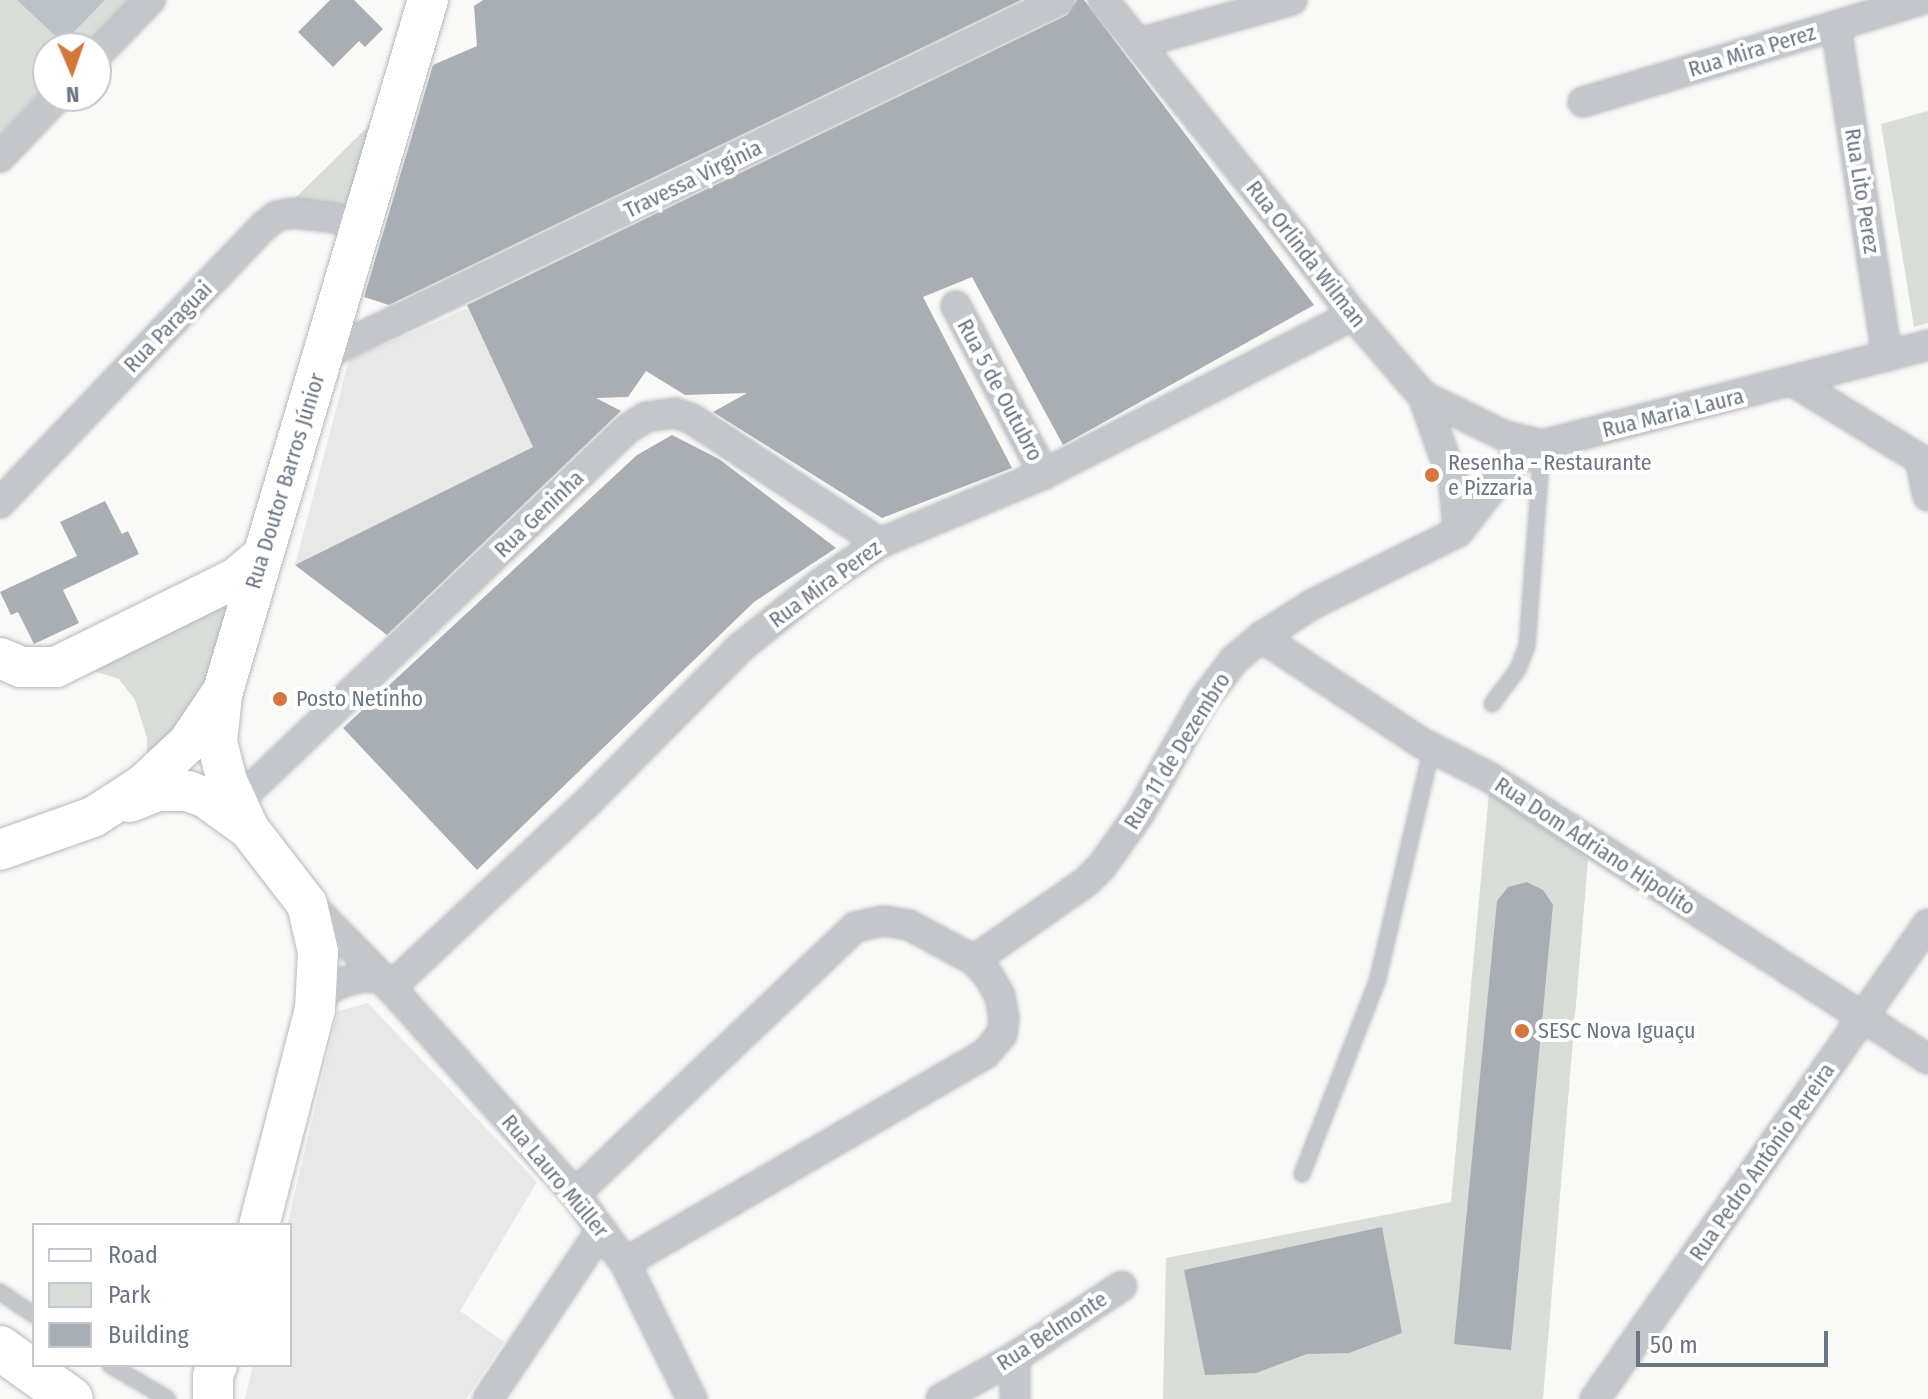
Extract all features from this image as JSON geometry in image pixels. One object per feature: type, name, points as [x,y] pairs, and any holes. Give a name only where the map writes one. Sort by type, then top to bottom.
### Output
[{"type":"highway","points":[[0,1348],[71,1399]]},
{"type":"highway","points":[[0,1382],[25,1399]]},
{"type":"main road","name":"Rua Doutor Barros Júnior","points":[[0,850],[93,817],[165,767],[188,743],[223,691],[428,0]]},
{"type":"main road","points":[[0,658],[21,667],[56,667],[236,578],[262,556]]},
{"type":"main road","name":"Rua Lauro Müller","points":[[223,691],[217,742],[243,815],[311,911],[318,943],[315,1009],[260,1223]]},
{"type":"main road","name":"Rua Lauro Müller","points":[[93,817],[157,791],[174,790],[201,795],[243,815]]},
{"type":"street","points":[[112,39],[150,0]]},
{"type":"street","name":"Travessa Virgínia","points":[[324,355],[1060,0]]},
{"type":"street","name":"Rua Orlinda Wilman","points":[[1103,0],[1353,315],[1423,396],[1454,483],[1458,532]]},
{"type":"street","points":[[1139,43],[1292,0]]},
{"type":"street","name":"Rua Mira Perez","points":[[1583,102],[1921,0]]},
{"type":"street","name":"Rua Lito Perez","points":[[1836,26],[1887,356]]},
{"type":"street","points":[[0,157],[43,112]]},
{"type":"street","name":"Rua Paraguai","points":[[0,503],[264,226],[277,216],[292,213],[334,218],[361,227]]},
{"type":"street","name":"Rua 5 de Outubro","points":[[956,306],[1044,474]]},
{"type":"street","name":"Rua Mira Perez","points":[[386,983],[588,802],[741,647],[782,612],[880,543],[1044,474],[1353,315]]},
{"type":"street","name":"Rua Maria Laura","points":[[1423,396],[1503,435],[1542,445],[1928,345]]},
{"type":"street","points":[[1794,382],[1924,462],[1928,496]]},
{"type":"street","name":"Rua Geninha","points":[[243,815],[627,429],[646,417],[676,413],[692,419],[880,543]]},
{"type":"street","name":"Rua 11 de Dezembro","points":[[974,960],[1086,882],[1102,866],[1139,814],[1218,678],[1261,637],[1313,604],[1458,532],[1510,465],[1542,445]]},
{"type":"street","name":"Rua Dom Adriano Hipolito","points":[[1261,637],[1432,748],[1489,777],[1928,1059]]},
{"type":"street","name":"Rua Lauro Müller","points":[[301,894],[386,983],[575,1194],[625,1263],[692,1399]]},
{"type":"street","points":[[575,1194],[849,931],[868,923],[902,923],[926,932],[974,960],[993,982],[1004,1011],[1002,1034],[985,1054],[625,1263]]},
{"type":"street","name":"Rua Pedro Antônio Pereira","points":[[1595,1399],[1928,924]]},
{"type":"street","points":[[315,1009],[327,991],[340,983],[362,977],[386,983]]},
{"type":"street","points":[[488,1399],[601,1230]]},
{"type":"street","name":"Rua Belmonte","points":[[941,1399],[1015,1357],[1122,1286]]},
{"type":"street","points":[[1015,1357],[1015,1399]]},
{"type":"lane","points":[[1492,704],[1518,669],[1527,646],[1542,445]]},
{"type":"lane","points":[[1302,1174],[1377,982],[1432,748]]},
{"type":"lane","points":[[0,1292],[32,1314]]},
{"type":"lane","points":[[113,1367],[168,1399]]},
{"type":"shaded area","points":[[17,0],[105,0],[74,32],[51,32]]},
{"type":"shaded area","points":[[468,308],[533,447],[295,565],[349,360]]},
{"type":"shaded area","points":[[368,1003],[537,1182],[460,1311],[504,1342],[466,1399],[245,1399],[253,1367],[292,1367],[292,1223],[287,1223],[338,1011]]},
{"type":"green space","points":[[0,0],[130,0],[99,32],[32,32],[32,102],[0,135]]},
{"type":"green space","points":[[402,93],[361,227],[277,216]]},
{"type":"green space","points":[[1928,111],[1928,323],[1914,327],[1881,124]]},
{"type":"green space","points":[[248,584],[212,698],[147,775],[147,738],[135,700],[119,679],[91,670]]},
{"type":"green space","name":"SESC Nova Iguaçu","points":[[1490,782],[1588,860],[1543,1399],[1163,1399],[1166,1258],[1451,1202]]},
{"type":"building","points":[[330,0],[354,0],[383,29],[365,47],[359,41],[333,67],[298,32]]},
{"type":"building","points":[[483,0],[1021,0],[389,305],[364,297],[433,65],[477,46],[474,6]]},
{"type":"building","points":[[1077,0],[1084,0],[1314,305],[1063,445],[972,277],[923,297],[1012,468],[882,518],[713,412],[747,393],[685,395],[646,371],[628,397],[596,398],[621,411],[387,635],[295,565],[533,447],[467,305],[1067,15]]},
{"type":"building","points":[[672,435],[719,459],[836,548],[754,602],[477,870],[343,728],[637,455]]},
{"type":"building","points":[[105,501],[122,534],[128,531],[139,554],[63,590],[79,623],[34,644],[18,612],[11,615],[0,592],[77,556],[60,522]]},
{"type":"building","points":[[1527,882],[1543,890],[1553,905],[1511,1350],[1454,1344],[1497,901],[1508,887]]},
{"type":"building","points":[[1382,1227],[1402,1333],[1349,1353],[1307,1354],[1256,1373],[1205,1375],[1184,1270]]},
{"type":"place","name":"Resenha - Restaurante e Pizzaria","points":[[1432,475]]},
{"type":"place","name":"Posto Netinho","points":[[280,699]]},
{"type":"place","name":"SESC Nova Iguaçu","points":[[1522,1031]]}]
